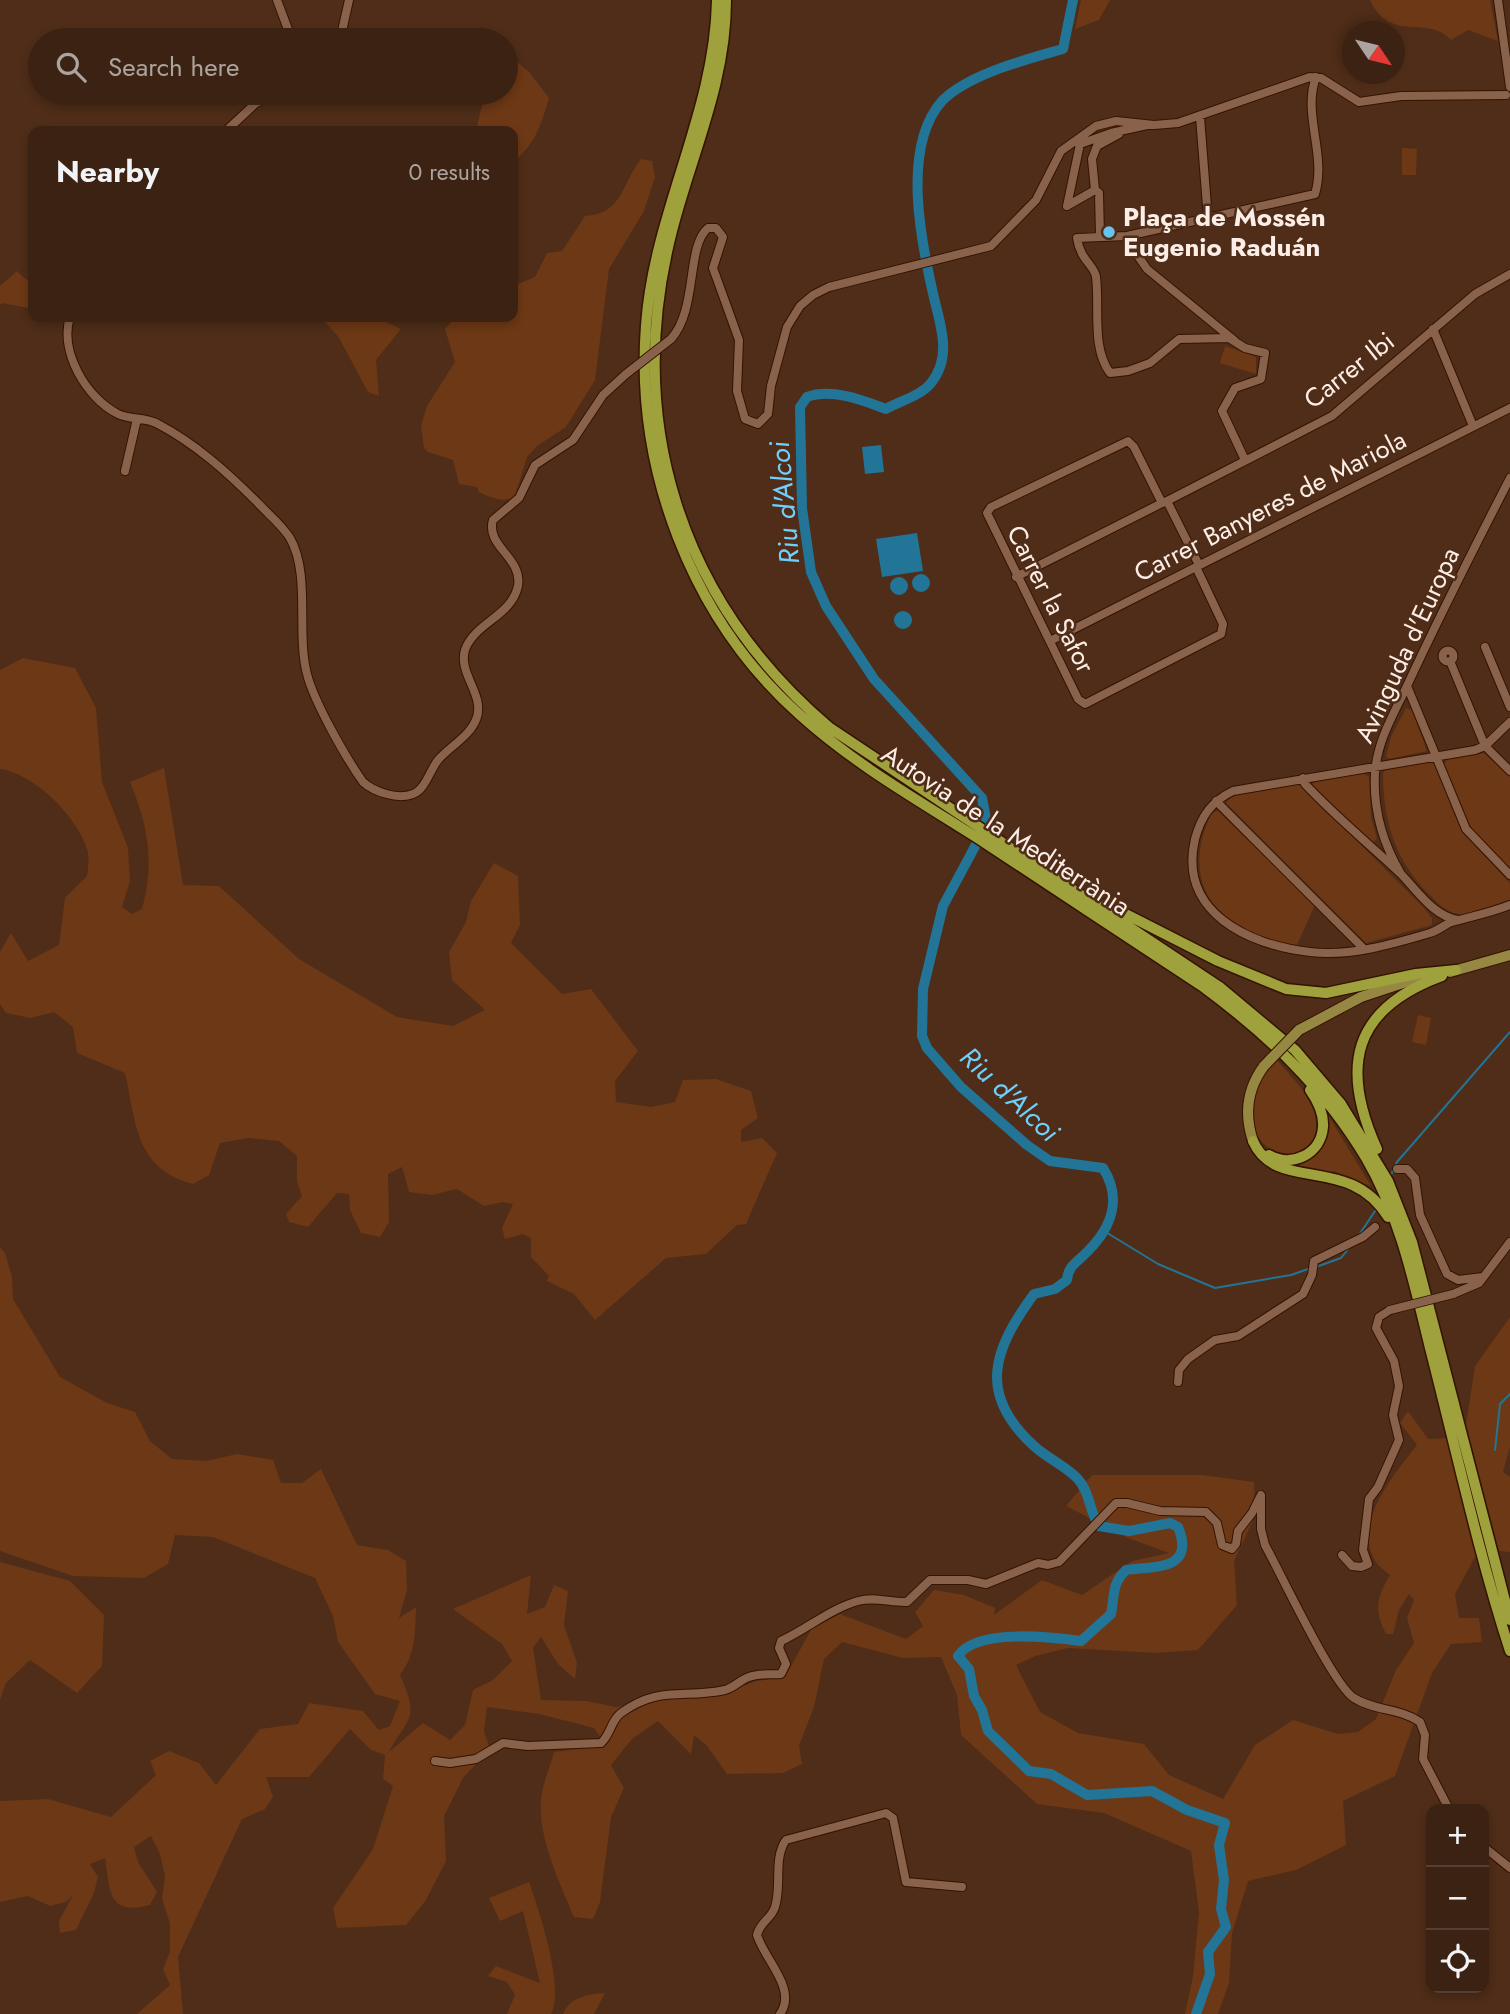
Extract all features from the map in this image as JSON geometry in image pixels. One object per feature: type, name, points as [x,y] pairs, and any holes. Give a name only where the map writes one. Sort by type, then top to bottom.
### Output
[{"type":"highway","name":"Autovia de la Mediterrània","points":[[699,132],[713,58],[717,0]]},
{"type":"highway","name":"Autovia de la Mediterrània","points":[[726,0],[719,76],[659,246],[648,302],[644,377],[651,443],[669,514],[706,598],[750,661],[787,696],[868,756],[1221,988],[1295,1051],[1354,1122],[1388,1181],[1412,1242],[1510,1651]]},
{"type":"highway","name":"Autovia de la Mediterrània","points":[[787,696],[807,721],[868,767],[1081,897],[1243,1016],[1289,1059],[1341,1119],[1366,1158],[1391,1210],[1455,1422]]},
{"type":"highway","points":[[1081,897],[1245,974],[1286,989],[1326,993],[1416,974],[1456,970]]},
{"type":"highway","points":[[1388,1181],[1359,1101],[1357,1074],[1363,1045],[1375,1020],[1396,997],[1416,985],[1456,970]]},
{"type":"highway","points":[[1253,1141],[1274,1158],[1290,1160],[1311,1152],[1321,1136],[1320,1110],[1289,1059]]},
{"type":"highway","points":[[1253,1141],[1263,1155],[1282,1168],[1333,1177],[1369,1194],[1391,1223],[1406,1257]]},
{"type":"highway","name":"Autovia de la Mediterrània","points":[[1494,1579],[1510,1620]]},
{"type":"main road","points":[[1253,1141],[1248,1126],[1248,1106],[1254,1083],[1264,1066],[1299,1030],[1361,997],[1411,980],[1510,955]]},
{"type":"street","points":[[277,0],[288,28]]},
{"type":"street","points":[[343,28],[349,0]]},
{"type":"street","points":[[69,322],[67,338],[90,393],[115,412],[159,424],[221,467],[288,536],[299,563],[305,659],[311,684],[363,782],[378,792],[403,796],[413,794],[421,788],[436,763],[467,733],[477,717],[477,704],[465,666],[466,649],[473,638],[510,604],[519,578],[513,561],[493,534],[493,520],[519,498],[535,465],[573,440],[603,395],[671,339],[687,312],[700,238],[705,230],[716,228],[723,237],[714,261],[714,274],[739,340],[738,398],[745,419],[758,424],[768,414],[771,386],[787,327],[804,302],[829,288],[985,249],[997,241],[1036,200],[1057,156],[1080,134],[1110,122],[1170,124],[1200,117],[1316,77],[1359,102],[1407,96],[1509,95],[1498,0]]},
{"type":"street","points":[[1235,341],[1225,338],[1175,340],[1150,363],[1128,371],[1110,373],[1100,358],[1096,274],[1081,256],[1077,238],[1125,236],[1315,194],[1319,156],[1310,92],[1316,77]]},
{"type":"street","points":[[231,126],[254,105]]},
{"type":"street","points":[[1200,117],[1208,219]]},
{"type":"street","points":[[1096,190],[1067,206],[1078,148],[1085,141],[1150,124]]},
{"type":"street","points":[[1100,236],[1099,193],[1096,190],[1092,159],[1097,146],[1128,130]]},
{"type":"street","points":[[1125,236],[1147,269],[1235,341],[1245,348],[1265,353],[1261,379],[1235,388],[1222,411],[1245,460]]},
{"type":"street","name":"Carrer Ibi","points":[[1016,577],[1332,416],[1475,294],[1510,274]]},
{"type":"street","points":[[1433,329],[1473,426]]},
{"type":"street","name":"Carrer Banyeres de Mariola","points":[[1050,641],[1510,408]]},
{"type":"street","points":[[125,471],[137,419]]},
{"type":"street","name":"Carrer la Safor","points":[[1165,502],[1131,442],[1124,440],[988,510],[987,518],[1077,699],[1084,704],[1219,637],[1224,631],[1223,624],[1198,566]]},
{"type":"street","name":"Avinguda d'Europa","points":[[1401,874],[1387,847],[1377,814],[1376,765],[1383,737],[1510,478]]},
{"type":"street","points":[[1165,502],[1198,566]]},
{"type":"street","points":[[1485,646],[1510,707]]},
{"type":"street","points":[[1450,661],[1485,746],[1510,771]]},
{"type":"street","points":[[1407,686],[1470,835],[1510,875]]},
{"type":"street","points":[[1510,722],[1485,746],[1437,757],[1245,787],[1216,801],[1201,822],[1193,852],[1195,886],[1210,910],[1237,929],[1273,944],[1310,953],[1364,949],[1433,932],[1510,905]]},
{"type":"street","points":[[1303,778],[1305,784],[1346,826],[1401,874],[1443,916],[1460,921]]},
{"type":"street","points":[[1216,801],[1364,949]]},
{"type":"street","points":[[1397,1169],[1406,1169],[1415,1178],[1420,1214],[1447,1274],[1458,1280],[1483,1277]]},
{"type":"street","points":[[1178,1382],[1179,1370],[1185,1362],[1215,1340],[1238,1336],[1296,1299],[1309,1283],[1314,1261],[1363,1237],[1375,1227]]},
{"type":"street","points":[[1342,1555],[1352,1566],[1361,1567],[1367,1564],[1363,1550],[1369,1499],[1378,1487],[1399,1440],[1393,1415],[1399,1385],[1394,1361],[1376,1328],[1379,1317],[1390,1310],[1470,1288],[1483,1277],[1510,1242]]},
{"type":"street","points":[[435,1761],[450,1763],[476,1759],[500,1743],[597,1745],[609,1736],[620,1713],[650,1697],[665,1693],[685,1696],[723,1690],[749,1676],[781,1674],[786,1664],[779,1648],[781,1641],[794,1636],[810,1623],[854,1603],[879,1599],[908,1601],[930,1580],[968,1580],[986,1584],[1038,1563],[1054,1564],[1077,1547],[1111,1506],[1121,1502],[1160,1511],[1199,1510],[1217,1523],[1222,1545],[1228,1550],[1236,1544],[1238,1531],[1252,1513],[1257,1497],[1262,1496],[1261,1529],[1265,1545],[1333,1676],[1356,1700],[1391,1709],[1420,1722],[1425,1735],[1423,1759],[1446,1804]]},
{"type":"street","points":[[780,2014],[785,2004],[784,1989],[757,1935],[762,1921],[775,1907],[781,1850],[786,1840],[887,1813],[893,1818],[896,1845],[906,1882],[962,1887]]},
{"type":"street","points":[[1489,1851],[1510,1868]]},
{"type":"shaded area","points":[[1081,0],[1110,0],[1099,20],[1075,29]]},
{"type":"shaded area","points":[[1370,0],[1490,0],[1498,41],[1468,30],[1451,40],[1431,29],[1405,26],[1405,21],[1388,21],[1378,13]]},
{"type":"shaded area","points":[[518,62],[530,73],[549,98],[540,126],[527,149],[518,158],[518,126],[477,126],[482,105],[518,105]]},
{"type":"shaded area","points":[[1402,148],[1417,149],[1416,175],[1402,175]]},
{"type":"shaded area","points":[[641,159],[652,161],[655,177],[644,211],[609,269],[595,380],[566,427],[537,446],[527,457],[515,496],[497,499],[479,492],[477,487],[459,484],[453,460],[428,452],[424,448],[421,426],[427,406],[455,362],[445,329],[451,322],[518,322],[518,284],[535,277],[547,253],[562,251],[585,216],[607,210],[614,204]]},
{"type":"shaded area","points":[[17,271],[28,281],[28,308],[2,303],[0,305],[0,286]]},
{"type":"shaded area","points":[[325,322],[386,322],[401,329],[376,360],[379,396],[368,392],[338,336]]},
{"type":"shaded area","points":[[1225,346],[1256,357],[1256,374],[1220,363]]},
{"type":"shaded area","points":[[23,658],[75,668],[96,708],[102,782],[128,848],[130,881],[122,907],[132,914],[142,909],[148,876],[148,844],[130,782],[164,768],[183,885],[219,886],[299,959],[397,1017],[453,1026],[485,1010],[452,980],[449,952],[466,922],[471,901],[494,863],[518,876],[520,925],[511,943],[562,994],[591,989],[638,1051],[615,1081],[616,1102],[651,1107],[675,1102],[683,1080],[716,1079],[751,1091],[758,1118],[741,1130],[741,1142],[762,1138],[777,1153],[746,1224],[737,1225],[706,1254],[666,1258],[595,1320],[574,1294],[547,1281],[549,1276],[531,1257],[531,1238],[523,1234],[505,1239],[502,1228],[513,1204],[503,1202],[484,1206],[457,1189],[432,1195],[409,1192],[402,1167],[388,1174],[389,1222],[380,1237],[361,1233],[350,1210],[349,1194],[337,1193],[308,1227],[289,1222],[286,1214],[302,1196],[297,1181],[297,1156],[279,1141],[249,1138],[220,1143],[209,1175],[193,1184],[174,1177],[159,1167],[141,1141],[125,1073],[77,1053],[73,1027],[54,1012],[30,1018],[6,1013],[0,1004],[0,952],[11,933],[28,961],[59,945],[65,898],[87,876],[89,862],[82,837],[53,799],[27,779],[0,769],[0,670]]},
{"type":"shaded area","points":[[1406,708],[1412,710],[1427,751],[1389,759],[1386,756],[1391,737]]},
{"type":"shaded area","points":[[1484,753],[1510,777],[1510,869],[1477,836],[1468,822],[1444,764],[1448,758]]},
{"type":"shaded area","points":[[1429,761],[1434,764],[1462,832],[1510,883],[1510,900],[1484,910],[1454,913],[1437,902],[1408,869],[1389,824],[1383,773],[1386,769]]},
{"type":"shaded area","points":[[1363,773],[1369,777],[1371,817],[1377,838],[1373,843],[1312,785],[1316,780]]},
{"type":"shaded area","points":[[1295,784],[1302,786],[1423,907],[1432,918],[1432,925],[1366,943],[1226,803],[1247,791]]},
{"type":"shaded area","points":[[1218,811],[1315,905],[1297,945],[1247,931],[1227,918],[1212,903],[1203,884],[1199,863],[1202,839],[1212,812]]},
{"type":"shaded area","points":[[1418,1015],[1431,1018],[1426,1045],[1412,1042]]},
{"type":"shaded area","points":[[1275,1058],[1300,1086],[1316,1119],[1312,1143],[1294,1155],[1275,1151],[1263,1143],[1255,1131],[1254,1102],[1258,1086]]},
{"type":"shaded area","points":[[1328,1115],[1371,1186],[1334,1171],[1324,1173],[1290,1167],[1308,1161],[1321,1150],[1327,1134]]},
{"type":"shaded area","points":[[0,1247],[5,1253],[12,1277],[13,1299],[60,1377],[107,1403],[135,1412],[150,1441],[172,1459],[206,1461],[237,1454],[273,1460],[281,1483],[302,1483],[321,1469],[357,1545],[388,1550],[406,1561],[407,1590],[399,1618],[416,1607],[415,1626],[412,1651],[400,1675],[411,1709],[407,1723],[389,1752],[423,1723],[450,1740],[465,1725],[473,1690],[493,1680],[512,1661],[502,1644],[453,1609],[531,1575],[527,1614],[545,1607],[554,1585],[568,1591],[564,1625],[577,1663],[575,1679],[558,1664],[541,1637],[533,1648],[541,1700],[586,1701],[616,1707],[671,1698],[719,1696],[756,1681],[785,1677],[812,1628],[840,1614],[906,1639],[923,1626],[915,1612],[934,1590],[964,1595],[995,1608],[994,1615],[1042,1580],[1082,1595],[1132,1561],[1169,1553],[1128,1538],[1066,1506],[1092,1475],[1202,1475],[1254,1482],[1255,1516],[1234,1561],[1237,1605],[1198,1650],[1156,1653],[1068,1648],[1035,1656],[1016,1665],[1040,1712],[1078,1733],[1144,1744],[1169,1775],[1223,1799],[1255,1745],[1293,1720],[1338,1734],[1358,1732],[1376,1719],[1396,1670],[1414,1643],[1407,1618],[1414,1600],[1409,1594],[1399,1610],[1393,1634],[1386,1634],[1378,1604],[1390,1575],[1375,1561],[1369,1545],[1369,1530],[1379,1499],[1417,1445],[1400,1423],[1408,1411],[1428,1439],[1448,1438],[1476,1555],[1455,1594],[1459,1618],[1479,1618],[1482,1642],[1451,1644],[1432,1673],[1395,1776],[1343,1801],[1346,1845],[1296,1870],[1248,1881],[1232,1933],[1229,1983],[1218,2014],[1185,2014],[1193,1976],[1199,1912],[1191,1851],[1104,1813],[1037,1804],[961,1735],[957,1695],[941,1657],[903,1658],[842,1642],[824,1659],[814,1707],[799,1746],[802,1764],[783,1773],[727,1774],[707,1746],[694,1735],[691,1754],[658,1721],[632,1739],[611,1765],[624,1788],[611,1817],[600,1902],[593,1919],[574,1917],[546,1845],[541,1800],[554,1752],[606,1745],[594,1728],[539,1714],[487,1707],[484,1731],[490,1749],[463,1778],[444,1816],[446,1861],[426,1900],[406,1925],[337,1928],[333,1908],[373,1849],[393,1786],[383,1779],[385,1755],[371,1750],[350,1729],[309,1777],[266,1777],[273,1797],[265,1809],[242,1819],[178,1957],[183,2014],[137,2014],[170,1985],[163,1969],[170,1952],[170,1923],[162,1899],[165,1876],[160,1854],[151,1836],[134,1847],[138,1862],[157,1892],[150,1905],[136,1908],[119,1904],[110,1891],[105,1858],[90,1864],[98,1877],[94,1893],[76,1930],[60,1933],[59,1921],[73,1895],[66,1902],[50,1906],[28,1896],[0,1902],[0,1801],[48,1799],[111,1817],[156,1775],[150,1761],[169,1751],[199,1763],[216,1785],[260,1729],[298,1724],[309,1703],[363,1711],[379,1730],[390,1726],[400,1701],[375,1694],[338,1642],[333,1616],[315,1578],[213,1537],[175,1535],[168,1564],[144,1578],[73,1576],[0,1551]]},
{"type":"shaded area","points":[[1510,1317],[1510,1447],[1503,1472],[1510,1477],[1510,1552],[1499,1551],[1466,1425],[1475,1366]]},
{"type":"shaded area","points":[[0,1562],[70,1581],[104,1615],[102,1666],[77,1693],[30,1660],[6,1683],[0,1700]]},
{"type":"shaded area","points":[[529,1882],[553,1968],[554,2002],[551,2014],[507,2014],[515,1995],[507,1982],[488,1976],[496,1966],[540,1983],[523,1911],[500,1921],[489,1898]]},
{"type":"shaded area","points":[[605,1993],[594,2014],[563,2014],[575,2000]]},
{"type":"water","points":[[881,445],[884,472],[865,474],[862,447]]},
{"type":"water","points":[[917,533],[923,571],[882,577],[876,539]]},
{"type":"water","points":[[921,574],[927,577],[930,583],[927,589],[921,592],[915,589],[912,583],[915,577]]},
{"type":"water","points":[[899,577],[905,580],[908,586],[905,592],[899,595],[893,592],[890,586],[893,580]]},
{"type":"water","points":[[899,611],[907,611],[912,620],[910,627],[899,629],[894,624],[894,616]]},
{"type":"waterway","name":"Riu d'Alcoi","points":[[1073,0],[1063,49],[982,75],[967,83],[942,101],[929,121],[921,144],[918,198],[920,227],[942,333],[941,364],[927,387],[886,409],[837,394],[807,397],[800,407],[802,508],[811,572],[826,606],[874,679],[982,798],[987,824],[943,906],[923,989],[922,1036],[927,1048],[961,1087],[1027,1145],[1050,1161],[1103,1168],[1112,1190],[1112,1212],[1096,1242],[1071,1267],[1067,1280],[1055,1289],[1034,1294],[1009,1334],[997,1372],[998,1390],[1004,1408],[1016,1427],[1034,1446],[1072,1473],[1081,1483],[1099,1526],[1129,1531],[1170,1523],[1178,1527],[1182,1541],[1177,1559],[1160,1566],[1126,1570],[1116,1586],[1111,1614],[1081,1641],[1034,1637],[997,1638],[967,1647],[958,1656],[969,1669],[974,1696],[982,1710],[988,1731],[1029,1771],[1051,1774],[1087,1795],[1152,1791],[1187,1810],[1225,1823],[1219,1845],[1224,1880],[1221,1909],[1226,1927],[1208,1952],[1210,1974],[1196,2014]]},
{"type":"waterway","points":[[1390,1177],[1397,1162],[1510,1032]]},
{"type":"waterway","points":[[1359,1235],[1375,1211]]},
{"type":"waterway","points":[[1104,1231],[1158,1264],[1215,1288],[1291,1275],[1311,1268]]},
{"type":"waterway","points":[[1316,1267],[1341,1258],[1349,1248]]},
{"type":"waterway","points":[[1495,1450],[1500,1404],[1510,1394]]},
{"type":"place","name":"Plaça de Mossén Eugenio Raduán","points":[[1109,232]]}]
